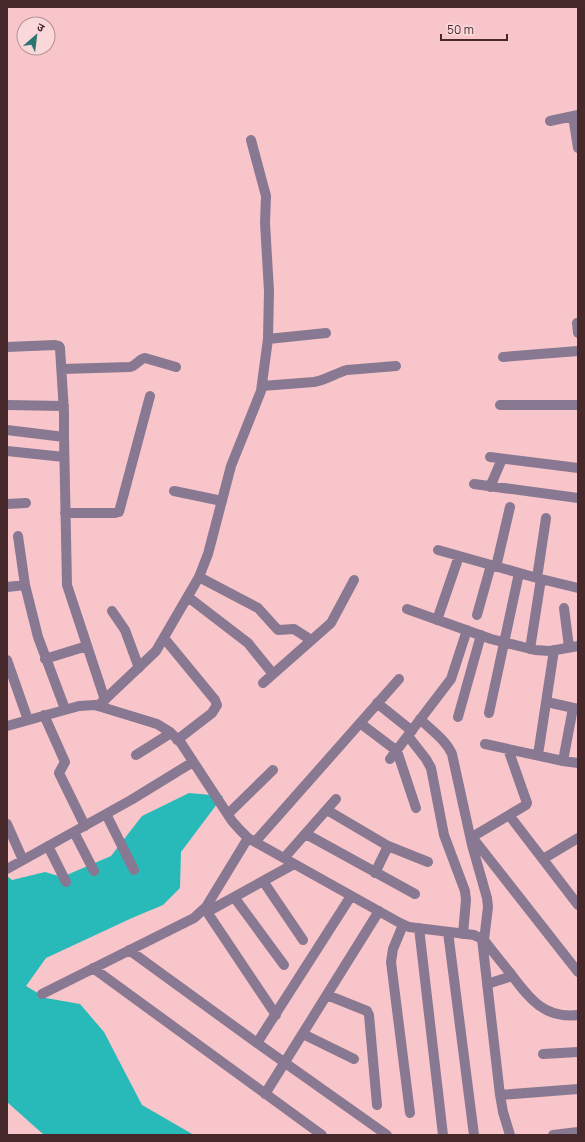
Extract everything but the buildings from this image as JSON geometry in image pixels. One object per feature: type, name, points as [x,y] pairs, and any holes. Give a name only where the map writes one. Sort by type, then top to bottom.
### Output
[{"type":"street","points":[[550,121],[575,116],[578,148]]},
{"type":"street","points":[[7,726],[79,706],[101,703],[156,652],[199,577],[208,554],[231,466],[259,398],[268,339],[269,291],[265,223],[266,196],[251,140]]},
{"type":"street","points":[[268,339],[326,333]]},
{"type":"street","points":[[7,347],[57,345],[60,348],[64,406],[67,585],[87,646],[101,703]]},
{"type":"street","points":[[503,357],[578,351]]},
{"type":"street","points":[[62,369],[130,368],[145,358],[176,367]]},
{"type":"street","points":[[262,386],[314,382],[347,370],[396,366]]},
{"type":"street","points":[[65,513],[114,514],[119,512],[150,396]]},
{"type":"street","points":[[7,405],[64,406]]},
{"type":"street","points":[[500,405],[578,405]]},
{"type":"street","points":[[7,430],[64,437]]},
{"type":"street","points":[[7,450],[64,457]]},
{"type":"street","points":[[490,457],[578,468]]},
{"type":"street","points":[[490,487],[502,459]]},
{"type":"street","points":[[474,484],[578,498]]},
{"type":"street","points":[[174,491],[222,501]]},
{"type":"street","points":[[7,504],[26,503]]},
{"type":"street","points":[[477,615],[494,566],[510,507]]},
{"type":"street","points":[[530,649],[546,518]]},
{"type":"street","points":[[18,536],[25,585],[38,637],[65,710]]},
{"type":"street","points":[[438,550],[539,579],[578,588]]},
{"type":"street","points":[[437,620],[459,556]]},
{"type":"street","points":[[488,714],[518,573]]},
{"type":"street","points":[[199,577],[258,608],[276,629],[294,629],[311,640]]},
{"type":"street","points":[[263,683],[331,623],[354,580]]},
{"type":"street","points":[[7,587],[25,585]]},
{"type":"street","points":[[188,597],[248,643],[273,674]]},
{"type":"street","points":[[408,609],[481,635],[530,649],[543,651],[574,646],[564,608]]},
{"type":"street","points":[[112,611],[125,630],[139,668]]},
{"type":"street","points":[[390,759],[451,679],[467,630]]},
{"type":"street","points":[[458,717],[481,635]]},
{"type":"street","points":[[136,755],[174,736],[212,713],[216,705],[215,700],[164,638]]},
{"type":"street","points":[[45,659],[87,646]]},
{"type":"street","points":[[538,755],[554,650]]},
{"type":"street","points":[[7,660],[28,720]]},
{"type":"street","points":[[206,910],[252,840],[399,679]]},
{"type":"street","points":[[547,702],[576,708],[563,761]]},
{"type":"street","points":[[101,703],[157,724],[174,736],[228,814],[240,830],[252,840],[409,927],[474,935],[483,940],[530,999],[540,1007],[569,1016],[578,1015]]},
{"type":"street","points":[[377,703],[410,733],[431,768],[444,835],[466,896],[463,934]]},
{"type":"street","points":[[44,716],[65,762],[59,773],[85,826]]},
{"type":"street","points":[[420,719],[449,748],[452,754],[470,836],[487,898],[488,907],[483,940],[487,984],[500,1095],[510,1135]]},
{"type":"street","points":[[360,723],[397,751],[416,808]]},
{"type":"street","points":[[485,744],[578,763]]},
{"type":"street","points":[[470,836],[526,805],[527,800],[508,749]]},
{"type":"street","points":[[7,869],[106,814],[193,762]]},
{"type":"street","points":[[228,814],[273,770]]},
{"type":"street","points":[[284,858],[336,799]]},
{"type":"street","points":[[327,810],[388,846],[428,862]]},
{"type":"street","points":[[106,814],[134,870]]},
{"type":"street","points":[[509,815],[578,905]]},
{"type":"street","points":[[7,824],[23,860]]},
{"type":"street","points":[[74,832],[94,871]]},
{"type":"street","points":[[306,834],[415,894]]},
{"type":"street","points":[[470,836],[578,972]]},
{"type":"street","points":[[543,859],[578,838]]},
{"type":"street","points":[[48,846],[66,882]]},
{"type":"street","points":[[375,873],[388,846]]},
{"type":"street","points":[[42,994],[194,918],[206,910],[234,897],[294,864]]},
{"type":"street","points":[[263,881],[302,940]]},
{"type":"street","points":[[257,1043],[352,896]]},
{"type":"street","points":[[234,897],[284,965]]},
{"type":"street","points":[[206,910],[276,1015]]},
{"type":"street","points":[[265,1094],[379,911]]},
{"type":"street","points":[[403,924],[393,949],[391,962],[410,1113]]},
{"type":"street","points":[[419,928],[443,1135]]},
{"type":"street","points":[[448,932],[474,1135]]},
{"type":"street","points":[[129,950],[387,1135]]},
{"type":"street","points":[[93,968],[322,1135]]},
{"type":"street","points":[[487,984],[512,976]]},
{"type":"street","points":[[327,995],[367,1011],[369,1015],[378,1104]]},
{"type":"street","points":[[303,1034],[354,1059]]},
{"type":"street","points":[[543,1054],[578,1052]]},
{"type":"street","points":[[500,1095],[578,1089]]},
{"type":"street","points":[[553,1135],[578,1132]]},
{"type":"water","points":[[189,793],[223,796],[181,852],[180,888],[163,905],[46,958],[26,986],[46,998],[80,1004],[104,1032],[142,1105],[194,1135],[44,1135],[7,1102],[7,876],[12,880],[45,872],[62,877],[111,856],[142,816]]}]
